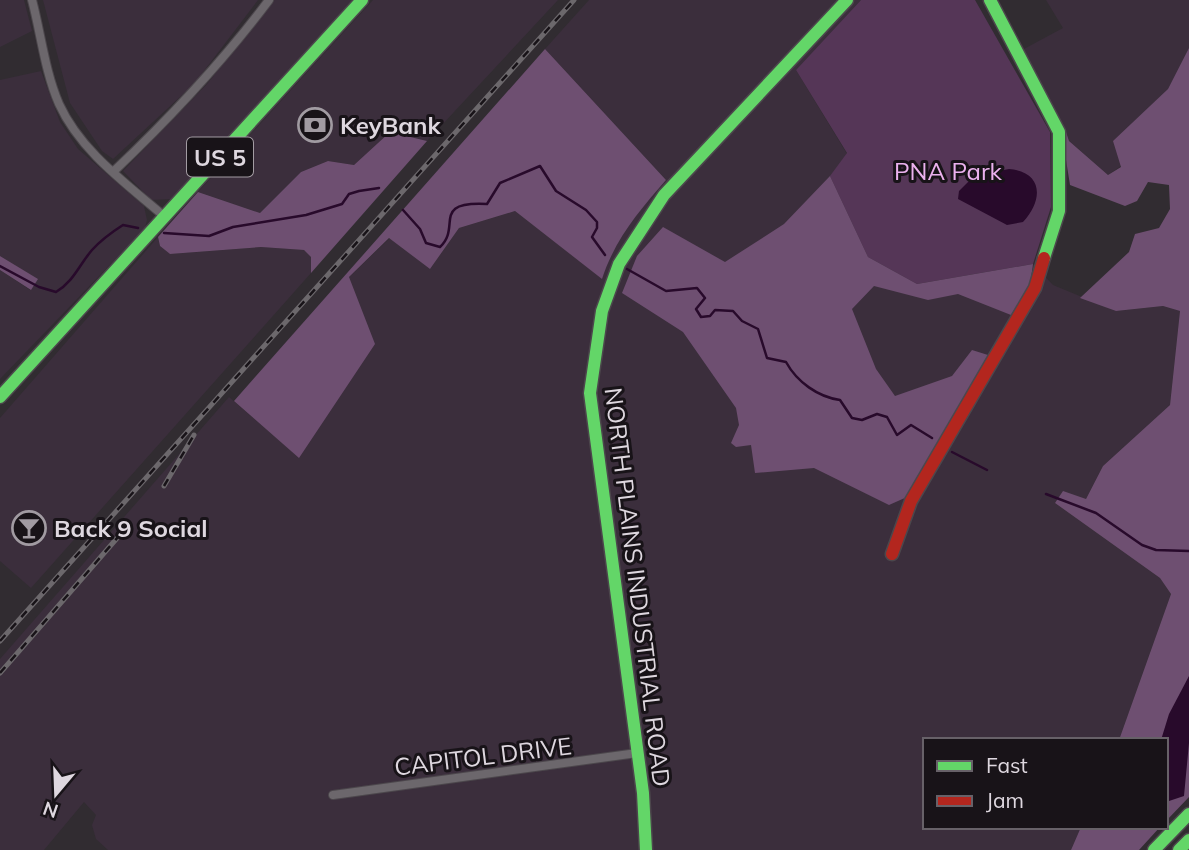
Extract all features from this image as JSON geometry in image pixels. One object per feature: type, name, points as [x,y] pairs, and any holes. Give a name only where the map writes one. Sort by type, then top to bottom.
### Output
[{"type":"main road","name":"US 5","points":[[0,397],[362,0]]},
{"type":"main road","name":"NORTH PLAINS INDUSTRIAL ROAD","points":[[646,850],[647,833],[590,393],[592,356],[605,294],[639,226],[664,195],[847,0]]},
{"type":"main road","points":[[892,554],[911,501],[1035,288],[1059,211],[1059,132],[1006,26],[989,0]]},
{"type":"main road","points":[[1154,850],[1189,814]]},
{"type":"main road","points":[[1179,850],[1189,840]]},
{"type":"street","points":[[32,0],[59,104],[85,144],[165,218]]},
{"type":"street","points":[[113,172],[184,104],[227,55],[269,0]]},
{"type":"street","name":"CAPITOL DRIVE","points":[[333,795],[637,753]]},
{"type":"shaded area","points":[[0,0],[24,0],[32,31],[0,47]]},
{"type":"shaded area","points":[[43,0],[258,0],[194,84],[113,159],[102,151],[70,103]]},
{"type":"shaded area","points":[[273,0],[352,0],[171,199],[151,200],[123,171],[207,84]]},
{"type":"shaded area","points":[[373,0],[558,0],[427,141],[390,132],[354,165],[328,161],[301,172],[260,213],[198,192]]},
{"type":"shaded area","points":[[589,0],[861,0],[796,70],[847,154],[917,284],[1033,264],[1053,285],[1116,311],[1163,306],[1180,311],[1170,405],[1103,466],[1086,499],[1055,503],[1160,578],[1171,594],[1120,738],[923,738],[923,829],[1080,829],[1071,850],[108,850],[96,839],[92,825],[96,815],[84,802],[44,850],[0,850],[0,659],[229,397],[299,457],[349,277],[390,238],[430,269],[459,228],[515,211],[602,278],[610,253],[632,219],[666,180],[545,49]]},
{"type":"shaded area","points":[[1046,0],[1189,0],[1189,48],[1179,70],[1168,89],[1144,114],[1121,166],[1108,175],[1069,141],[1063,141],[1022,50],[1063,28]]},
{"type":"shaded area","points":[[1189,48],[1189,797],[1168,819],[1168,738],[1120,738],[1171,594],[1160,578],[1055,503],[1063,491],[1086,499],[1103,466],[1170,405],[1180,311],[1163,306],[1116,311],[1080,298],[1129,252],[1135,234],[1159,228],[1170,209],[1169,185],[1148,182],[1137,201],[1125,206],[1070,185],[1063,141],[1066,132],[1069,141],[1108,175],[1121,167],[1113,141],[1168,89]]},
{"type":"shaded area","points":[[545,49],[666,180],[621,238],[602,279],[515,211],[459,228],[430,269],[389,238],[349,277],[375,344],[299,458],[234,401]]},
{"type":"shaded area","points":[[41,71],[60,122],[78,149],[144,206],[147,220],[145,228],[0,379],[0,270],[30,290],[37,279],[0,256],[0,80]]},
{"type":"shaded area","points":[[390,132],[427,141],[311,273],[311,257],[304,250],[261,247],[170,254],[160,246],[158,237],[198,192],[260,213],[301,172],[328,161],[354,165]]},
{"type":"shaded area","points":[[1009,169],[1029,176],[1037,189],[1034,205],[1023,222],[1007,225],[958,199],[959,191],[969,181],[988,173]]},
{"type":"shaded area","points":[[830,176],[868,257],[917,284],[1033,264],[1030,285],[1011,315],[958,294],[928,300],[874,286],[852,309],[876,369],[895,396],[952,376],[972,350],[988,355],[907,497],[889,505],[814,468],[755,473],[751,445],[736,447],[731,443],[739,425],[736,408],[683,332],[622,293],[637,256],[663,227],[725,262],[784,224]]},
{"type":"shaded area","points":[[158,237],[160,246],[170,254],[261,247],[304,250],[311,257],[311,273],[31,588],[0,561],[0,418]]},
{"type":"shaded area","points":[[0,256],[38,279],[31,290],[0,270]]},
{"type":"shaded area","points":[[1189,676],[1189,743],[1184,796],[1168,801],[1168,738],[1162,738],[1169,714]]},
{"type":"shaded area","points":[[1080,829],[1158,829],[1139,850],[1071,850]]},
{"type":"green space","name":"PNA Park","points":[[861,0],[975,0],[1050,132],[1051,207],[1033,264],[917,284],[868,257],[830,176],[847,153],[796,70]]},
{"type":"waterway","points":[[403,210],[420,229],[426,243],[440,247],[449,231],[453,211],[470,204],[487,204],[500,183],[540,166],[556,191],[586,210],[597,222],[592,237],[605,255]]},
{"type":"waterway","points":[[164,233],[209,236],[233,227],[306,215],[342,204],[349,194],[379,188]]},
{"type":"waterway","points":[[0,266],[39,287],[56,292],[107,236],[123,225],[138,228]]},
{"type":"waterway","points":[[627,269],[666,291],[697,288],[705,298],[696,309],[701,317],[710,316],[715,310],[733,311],[742,321],[758,329],[767,358],[786,362],[796,376],[809,387],[824,396],[840,400],[852,418],[862,420],[877,414],[887,417],[897,435],[911,425],[932,438]]},
{"type":"waterway","points":[[952,452],[987,470]]},
{"type":"waterway","points":[[1046,494],[1096,513],[1142,545],[1156,550],[1189,551]]},
{"type":"railway","points":[[0,641],[574,0]]},
{"type":"railway","points":[[164,486],[194,435]]},
{"type":"railway","points":[[0,673],[118,537]]},
{"type":"traffic: fast","points":[[0,397],[362,0]]},
{"type":"traffic: fast","points":[[646,850],[643,793],[590,393],[602,311],[619,264],[664,195],[847,0]]},
{"type":"traffic: fast","points":[[990,0],[1059,132],[1059,211],[1044,258]]},
{"type":"traffic: fast","points":[[1154,850],[1189,814]]},
{"type":"traffic: fast","points":[[1179,850],[1189,840]]},
{"type":"traffic: jam","points":[[892,554],[911,501],[1035,288],[1044,258]]},
{"type":"place","name":"KeyBank","points":[[315,125]]},
{"type":"place","name":"Back 9 Social","points":[[29,528]]}]
